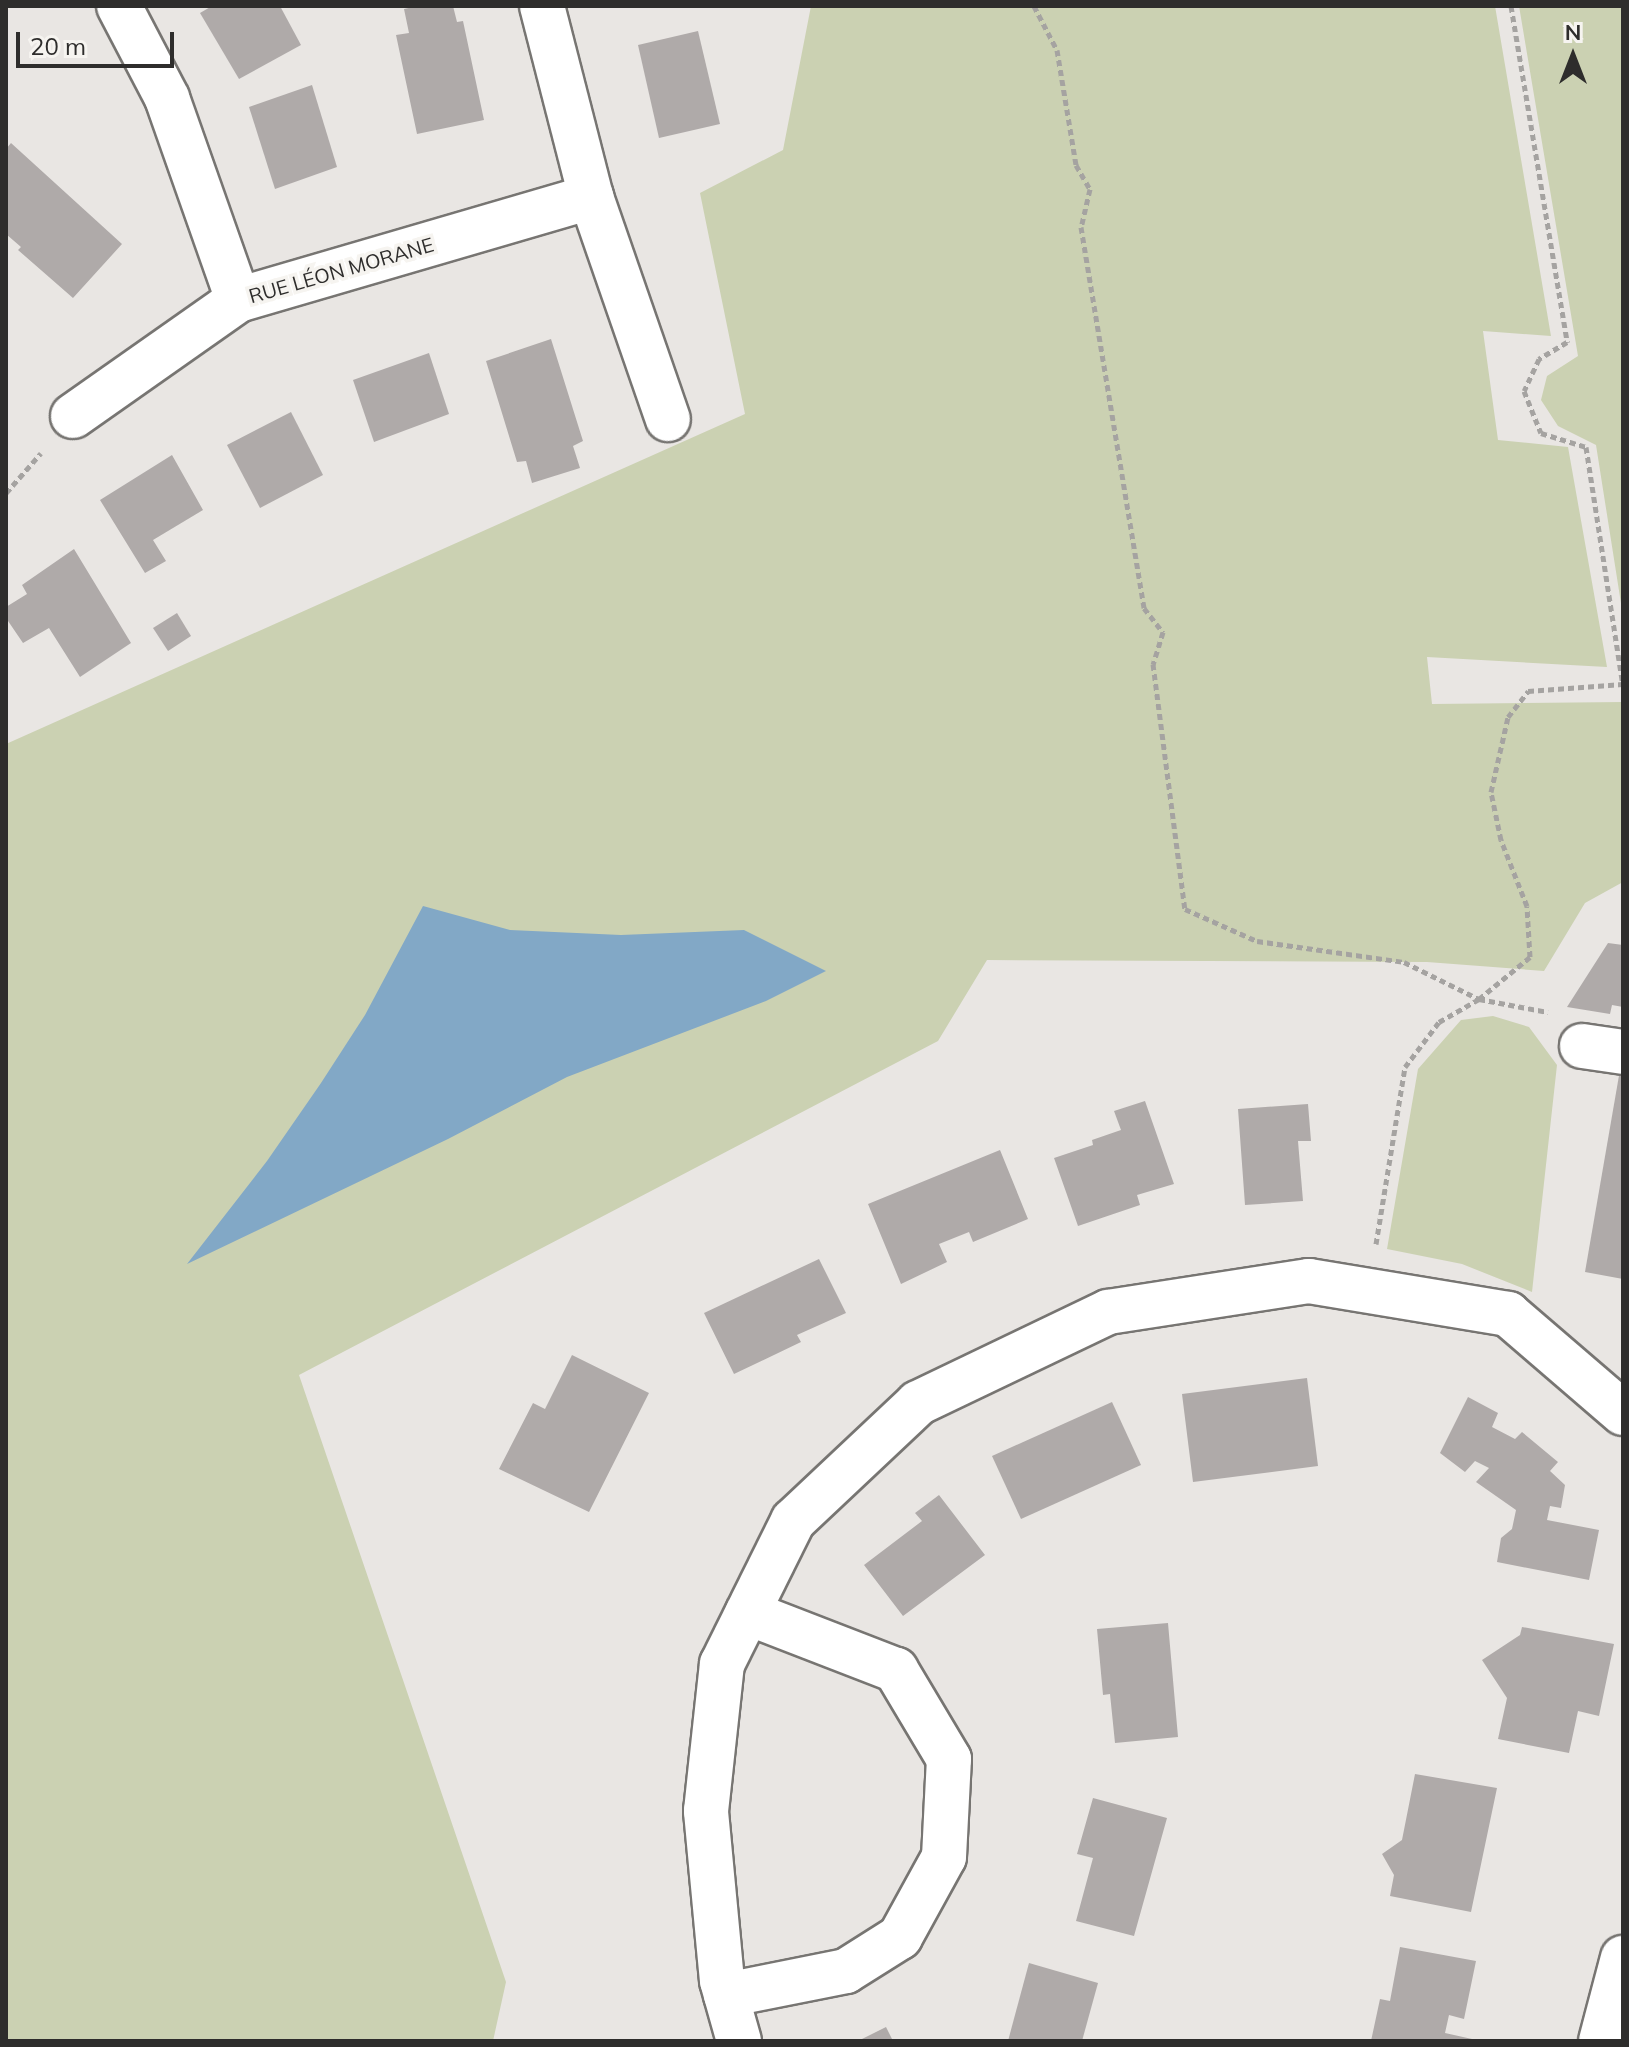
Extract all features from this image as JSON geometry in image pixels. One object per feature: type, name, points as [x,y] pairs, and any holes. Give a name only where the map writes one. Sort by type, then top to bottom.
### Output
[{"type":"street","points":[[119,6],[167,98],[238,300]]},
{"type":"street","points":[[542,6],[591,197],[668,419]]},
{"type":"street","name":"RUE LÉON MORANE","points":[[73,416],[238,300],[591,197]]},
{"type":"street","points":[[739,2041],[722,1981],[706,1811],[722,1664],[793,1521],[918,1403],[1108,1312],[1309,1281],[1508,1314],[1623,1413]]},
{"type":"street","points":[[726,1995],[846,1971],[900,1937],[944,1857],[949,1759],[896,1670],[748,1613]]},
{"type":"street","points":[[1601,2041],[1623,1958]]},
{"type":"path","points":[[1034,6],[1057,50],[1076,165],[1090,189],[1081,227],[1144,608],[1163,632],[1153,664],[1185,909],[1257,941],[1404,962],[1479,999],[1576,1018],[1603,1049]]},
{"type":"path","points":[[1369,1291],[1405,1067],[1439,1022],[1479,999],[1530,957],[1527,906],[1501,840],[1491,792],[1508,717],[1528,691],[1623,684],[1586,447],[1541,433],[1524,391],[1539,359],[1567,342],[1511,6]]},
{"type":"green space","points":[[811,6],[1495,6],[1551,336],[1483,331],[1498,440],[1568,447],[1607,667],[1427,657],[1432,704],[1623,702],[1623,882],[1585,903],[1544,971],[1427,962],[987,960],[938,1041],[299,1375],[506,1982],[493,2041],[6,2041],[6,744],[745,414],[700,193],[783,150]]},
{"type":"green space","points":[[1519,6],[1617,6],[1623,9],[1623,616],[1596,445],[1558,426],[1541,400],[1547,376],[1578,356]]},
{"type":"green space","points":[[1493,1016],[1529,1027],[1557,1065],[1532,1292],[1462,1264],[1387,1249],[1418,1069],[1461,1020]]},
{"type":"water","points":[[423,906],[510,930],[621,935],[744,930],[826,971],[766,1001],[567,1077],[448,1139],[187,1264],[267,1161],[321,1083],[365,1015]]},
{"type":"building","points":[[212,6],[280,6],[301,45],[239,79],[200,13]]},
{"type":"building","points":[[453,6],[457,22],[463,21],[484,120],[417,134],[396,35],[409,33],[404,9]]},
{"type":"building","points":[[698,31],[720,124],[659,138],[638,45]]},
{"type":"building","points":[[312,85],[337,167],[275,189],[249,107]]},
{"type":"building","points":[[11,143],[122,244],[73,298],[18,250],[21,247],[6,234],[6,149]]},
{"type":"building","points":[[551,339],[583,441],[573,446],[580,468],[532,483],[526,461],[517,462],[486,361]]},
{"type":"building","points":[[429,353],[449,414],[374,442],[353,380]]},
{"type":"building","points":[[291,412],[323,475],[260,508],[227,445]]},
{"type":"building","points":[[172,455],[203,510],[153,540],[166,561],[145,573],[100,500]]},
{"type":"building","points":[[74,549],[131,643],[80,677],[49,628],[23,643],[6,618],[6,607],[27,594],[22,585]]},
{"type":"building","points":[[177,613],[191,636],[168,651],[153,628]]},
{"type":"building","points":[[1608,943],[1623,945],[1623,1007],[1612,1005],[1610,1014],[1567,1007]]},
{"type":"building","points":[[1623,1064],[1623,1279],[1585,1272]]},
{"type":"building","points":[[1145,1101],[1174,1184],[1137,1195],[1140,1205],[1078,1226],[1054,1158],[1093,1145],[1092,1140],[1121,1130],[1114,1111]]},
{"type":"building","points":[[1308,1104],[1311,1141],[1298,1141],[1303,1201],[1245,1205],[1238,1109]]},
{"type":"building","points":[[1000,1150],[1028,1219],[973,1242],[969,1232],[939,1244],[947,1262],[901,1284],[868,1204]]},
{"type":"building","points":[[819,1259],[846,1313],[797,1335],[801,1342],[734,1374],[704,1313]]},
{"type":"building","points":[[572,1355],[649,1393],[589,1512],[499,1469],[533,1403],[545,1409]]},
{"type":"building","points":[[1307,1378],[1318,1466],[1193,1482],[1182,1394]]},
{"type":"building","points":[[1468,1397],[1498,1413],[1492,1427],[1515,1439],[1522,1432],[1558,1462],[1550,1471],[1565,1485],[1561,1508],[1550,1506],[1547,1520],[1599,1530],[1589,1580],[1497,1562],[1501,1538],[1512,1529],[1516,1510],[1476,1482],[1489,1468],[1475,1461],[1465,1472],[1440,1453]]},
{"type":"building","points":[[1112,1402],[1141,1465],[1021,1519],[992,1456]]},
{"type":"building","points":[[939,1495],[985,1555],[903,1616],[864,1565],[922,1521],[915,1513]]},
{"type":"building","points":[[1168,1623],[1178,1737],[1115,1743],[1110,1694],[1103,1695],[1097,1629]]},
{"type":"building","points":[[1522,1627],[1614,1644],[1599,1716],[1578,1711],[1569,1753],[1498,1739],[1507,1698],[1482,1660],[1520,1635]]},
{"type":"building","points":[[1415,1774],[1497,1788],[1471,1912],[1390,1896],[1394,1875],[1382,1854],[1402,1840]]},
{"type":"building","points":[[1093,1798],[1167,1818],[1134,1936],[1076,1921],[1093,1858],[1077,1854]]},
{"type":"building","points":[[1400,1947],[1476,1961],[1464,2019],[1449,2015],[1445,2033],[1481,2041],[1371,2041],[1380,1999],[1390,2001]]},
{"type":"building","points":[[1029,1963],[1098,1983],[1082,2041],[1008,2041]]},
{"type":"building","points":[[886,2027],[893,2041],[858,2041]]}]
